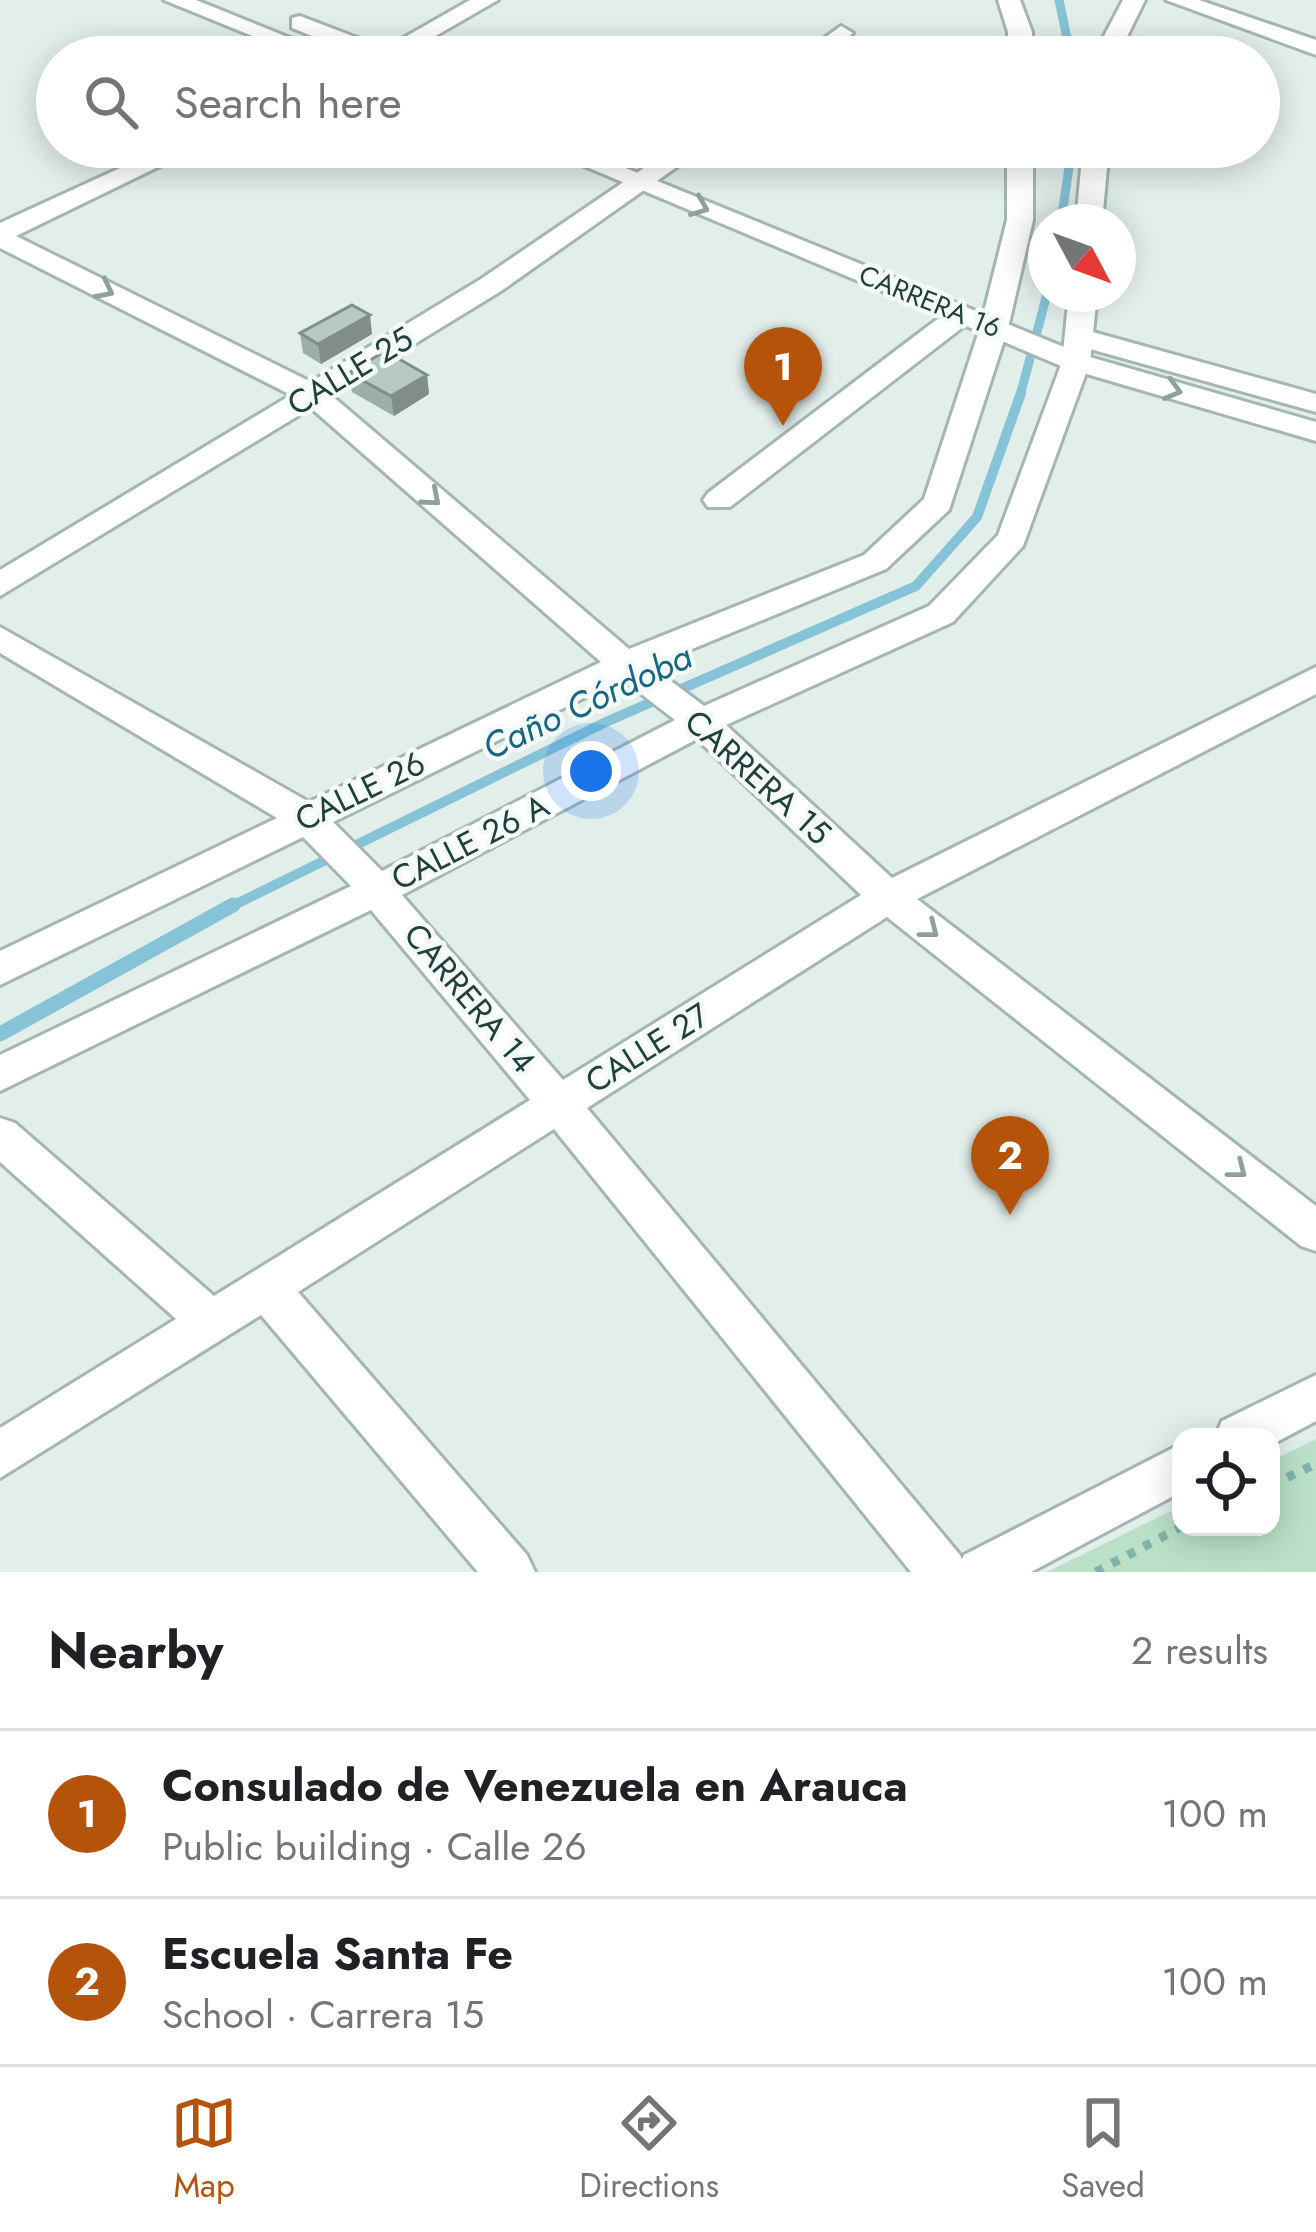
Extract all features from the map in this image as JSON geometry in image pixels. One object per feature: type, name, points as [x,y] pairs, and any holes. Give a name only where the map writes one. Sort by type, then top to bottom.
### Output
[{"type":"street","points":[[175,0],[270,36]]},
{"type":"street","points":[[244,0],[332,36]]},
{"type":"street","points":[[422,36],[487,0]]},
{"type":"street","points":[[1009,0],[1020,36]]},
{"type":"street","points":[[1116,36],[1134,0]]},
{"type":"street","points":[[1177,0],[1316,48]]},
{"type":"street","points":[[837,36],[841,33]]},
{"type":"street","points":[[0,235],[142,168]]},
{"type":"street","name":"CARRERA 16","points":[[628,168],[1070,346],[1316,432]]},
{"type":"street","name":"CARRERA 16","points":[[644,168],[962,314],[1002,318]]},
{"type":"street","name":"CALLE 25","points":[[0,585],[491,285],[664,168]]},
{"type":"street","name":"CALLE 26","points":[[0,969],[633,670],[875,562],[938,503],[1002,318],[1020,220],[1020,168]]},
{"type":"street","points":[[1091,204],[1094,168]]},
{"type":"street","name":"CARRERA 15","points":[[0,235],[312,394],[694,717],[888,897],[1316,1232]]},
{"type":"street","name":"CALLE 26 A","points":[[0,1074],[367,878],[694,717],[941,614],[1012,538],[1078,312]]},
{"type":"street","points":[[719,500],[962,314]]},
{"type":"street","name":"CARRERA 16","points":[[1070,346],[1316,403]]},
{"type":"street","name":"CARRERA 14","points":[[0,638],[311,824],[367,878],[559,1103],[943,1572]]},
{"type":"street","name":"CALLE 27","points":[[0,1456],[888,897],[1316,679]]},
{"type":"street","points":[[0,1136],[212,1322]]},
{"type":"street","points":[[266,1288],[510,1572]]},
{"type":"street","points":[[1256,1428],[1316,1396]]},
{"type":"street","points":[[981,1572],[1172,1472]]},
{"type":"path","points":[[1280,1480],[1316,1464]]},
{"type":"path","points":[[1096,1572],[1172,1532]]},
{"type":"green space","points":[[1316,1439],[1316,1572],[1047,1572],[1172,1510],[1172,1536],[1280,1536],[1280,1457]]},
{"type":"building","points":[[352,305],[370,315],[318,344],[300,333]]},
{"type":"building","points":[[385,351],[427,375],[391,396],[349,373]]},
{"type":"waterway","name":"Caño Córdoba","points":[[1059,0],[1067,36]]},
{"type":"waterway","name":"Caño Córdoba","points":[[1064,204],[1069,168]]},
{"type":"waterway","name":"Caño Córdoba","points":[[1020,395],[1042,312]]},
{"type":"waterway","name":"Caño Córdoba","points":[[228,908],[606,722],[916,586],[977,517],[1020,395]]},
{"type":"waterway","name":"Caño Córdoba","points":[[0,1034],[233,905]]},
{"type":"place","name":"Consulado de Venezuela en Arauca","points":[[783,426]]},
{"type":"place","name":"Escuela Santa Fe","points":[[1010,1215]]}]
